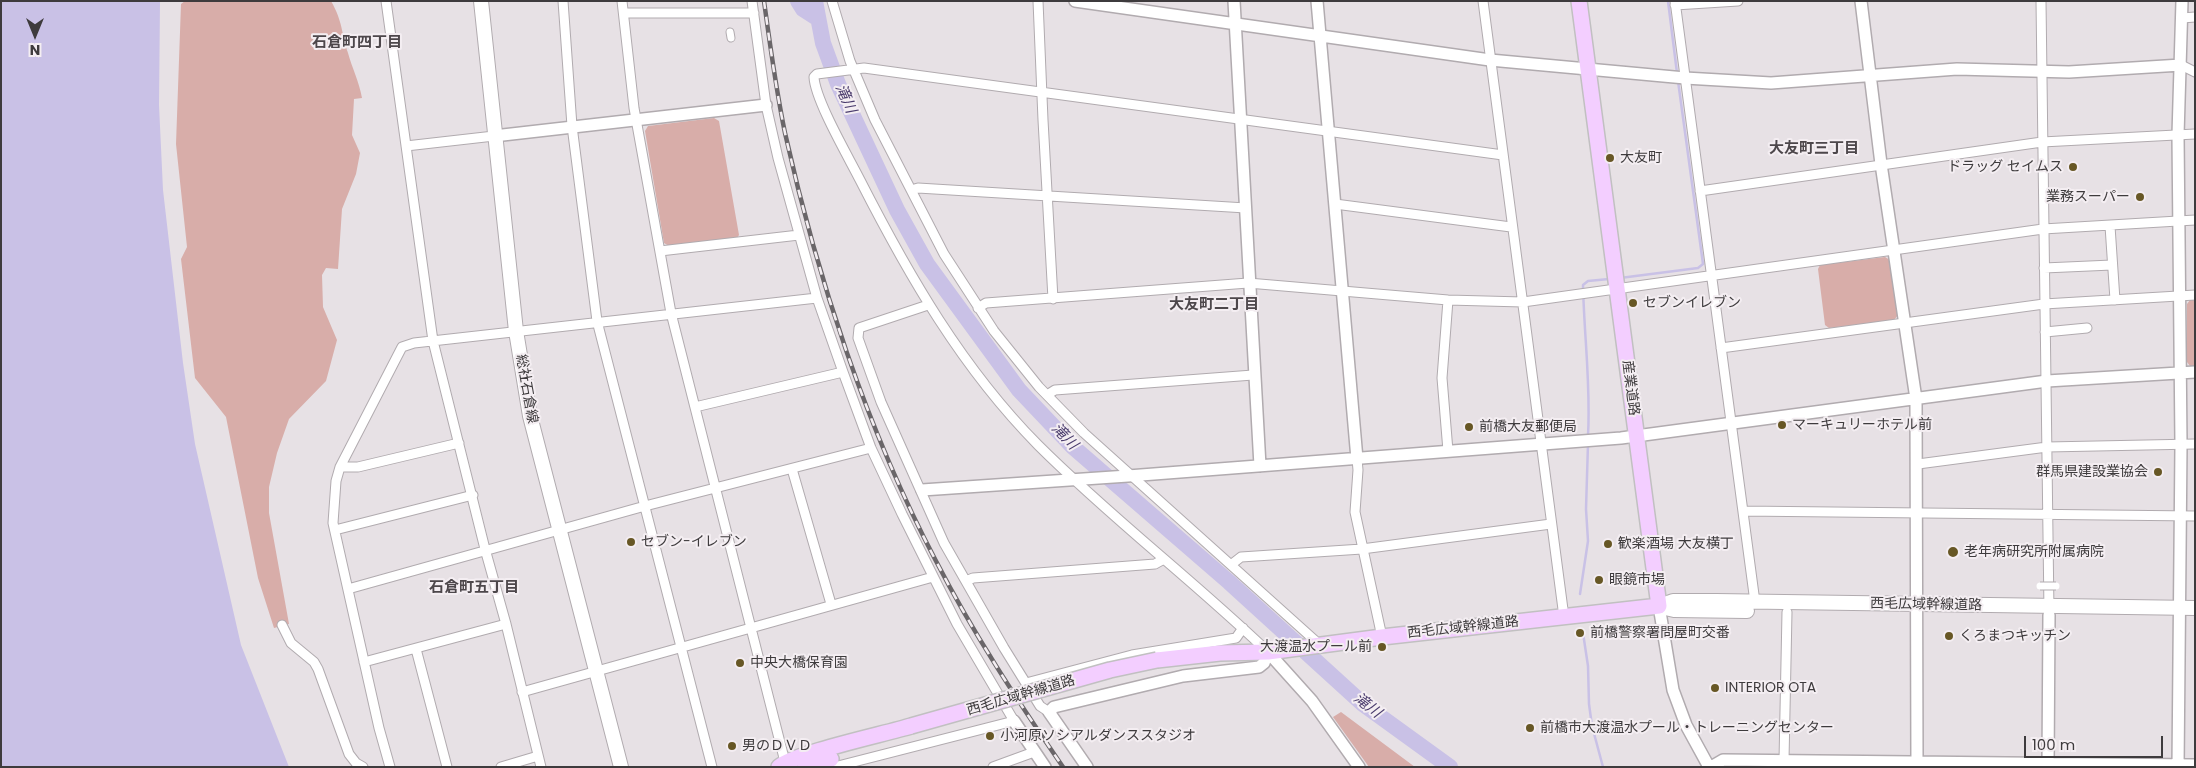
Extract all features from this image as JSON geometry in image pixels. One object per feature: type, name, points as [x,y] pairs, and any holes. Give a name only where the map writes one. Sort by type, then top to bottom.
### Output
[{"type":"main road","name":"総社石倉線","points":[[481,1],[516,331],[535,438],[621,767]]},
{"type":"main road","name":"産業道路","points":[[1580,1],[1659,606]]},
{"type":"main road","name":"西毛広域幹線道路","points":[[805,767],[913,731],[1110,670],[1158,665],[1230,652],[1273,651],[1659,606],[1673,600],[1917,609]]},
{"type":"main road","name":"西毛広域幹線道路","points":[[1659,606],[1674,610],[1787,612],[1917,609],[2049,610],[2180,612],[2195,616]]},
{"type":"main road","name":"西毛広域幹線道路","points":[[2180,612],[2195,608]]},
{"type":"main road","name":"西毛広域幹線道路","points":[[782,761],[913,731]]},
{"type":"street","points":[[386,1],[432,341],[473,494],[485,549],[506,624],[541,767]]},
{"type":"street","points":[[562,1],[572,126],[597,321],[712,767]]},
{"type":"street","points":[[622,1],[636,119],[671,313],[782,761],[998,693]]},
{"type":"street","points":[[752,1],[766,105],[816,298],[842,372],[871,448],[957,624],[1014,721],[1044,767]]},
{"type":"street","points":[[832,1],[850,69],[944,254],[978,308],[1021,365],[1084,433],[1232,564],[1317,646]]},
{"type":"street","points":[[1038,1],[1053,299]]},
{"type":"street","points":[[1076,1],[1235,22],[1490,60],[1685,78],[1771,83],[1870,74],[1965,69],[2043,72],[2181,65],[2195,72]]},
{"type":"street","points":[[1234,1],[1253,375],[1260,466]]},
{"type":"street","points":[[1317,1],[1358,470],[1355,512],[1382,637]]},
{"type":"street","points":[[1482,1],[1564,617]]},
{"type":"street","points":[[1738,1],[1675,3],[1755,602]]},
{"type":"street","points":[[1861,1],[1881,164],[1896,250],[1916,399],[1918,464],[1917,764]]},
{"type":"street","points":[[2041,1],[2044,304],[2047,381],[2048,765]]},
{"type":"street","points":[[2178,766],[2182,445],[2180,373],[2181,221],[2178,135],[2182,1]]},
{"type":"street","points":[[624,12],[754,13]]},
{"type":"street","points":[[2182,18],[2195,17]]},
{"type":"street","points":[[1359,767],[1312,701],[1273,651],[1243,628],[1164,559],[1004,408],[962,354],[928,305],[899,255],[833,127],[814,83],[814,77],[817,74],[850,69],[1240,118],[1503,155]]},
{"type":"street","points":[[406,146],[766,105]]},
{"type":"street","points":[[1700,191],[2042,142],[2195,134]]},
{"type":"street","points":[[911,190],[918,188],[1246,208]]},
{"type":"street","points":[[1335,204],[1511,227]]},
{"type":"street","points":[[978,308],[986,303],[1248,284],[1342,290],[1448,300],[1523,302],[1617,287],[2043,229],[2195,220]]},
{"type":"street","points":[[2110,226],[2115,300]]},
{"type":"street","points":[[660,251],[799,235]]},
{"type":"street","points":[[2044,268],[2112,265]]},
{"type":"street","points":[[1721,348],[2044,304],[2195,295]]},
{"type":"street","points":[[390,767],[364,662],[335,530],[333,508],[340,467],[400,351],[408,344],[597,321],[731,309],[816,298]]},
{"type":"street","points":[[1448,300],[1442,378],[1448,451]]},
{"type":"street","points":[[928,305],[859,328],[857,334],[881,402],[922,490],[944,543],[1040,706],[1048,712],[1087,767]]},
{"type":"street","points":[[2045,332],[2087,328]]},
{"type":"street","points":[[695,407],[842,372]]},
{"type":"street","points":[[922,490],[1542,445],[1731,424],[2047,381],[2195,372]]},
{"type":"street","points":[[1047,395],[1055,390],[1253,375]]},
{"type":"street","points":[[340,467],[358,467],[459,443]]},
{"type":"street","points":[[1918,464],[2046,447],[2195,444]]},
{"type":"street","points":[[348,589],[485,549],[715,487],[871,448]]},
{"type":"street","points":[[792,469],[831,604]]},
{"type":"street","points":[[335,530],[473,494]]},
{"type":"street","points":[[1743,511],[2195,516]]},
{"type":"street","points":[[1232,564],[1241,557],[1362,549],[1551,524]]},
{"type":"street","points":[[966,581],[973,578],[1155,564],[1164,559]]},
{"type":"street","points":[[522,692],[933,577]]},
{"type":"street","points":[[2040,586],[2056,586]]},
{"type":"street","name":"産業道路","points":[[1659,606],[1674,690],[1686,725],[1710,767]]},
{"type":"street","points":[[1784,760],[1787,612]]},
{"type":"street","points":[[364,662],[506,624]]},
{"type":"street","points":[[282,625],[291,643],[314,662],[349,754],[356,763],[364,767]]},
{"type":"street","points":[[1026,683],[1132,655],[1236,638],[1243,628]]},
{"type":"street","points":[[416,649],[446,767]]},
{"type":"street","points":[[1048,712],[1054,707],[1183,676],[1259,667],[1273,651]]},
{"type":"street","points":[[834,767],[1014,721]]},
{"type":"street","points":[[994,767],[1034,752]]},
{"type":"street","points":[[501,767],[538,756]]},
{"type":"street","points":[[1710,767],[1723,760],[1784,760],[1858,764],[2195,765]]},
{"type":"shaded area","points":[[1,1],[160,1],[159,105],[163,190],[183,363],[195,444],[241,645],[289,767],[1,767]]},
{"type":"shaded area","points":[[185,1],[331,1],[340,21],[362,98],[354,99],[352,135],[360,153],[356,174],[342,209],[338,269],[326,268],[322,275],[323,307],[337,340],[326,381],[289,419],[277,453],[269,487],[269,513],[289,624],[274,628],[258,578],[226,417],[195,378],[181,259],[187,247],[176,144],[181,4]]},
{"type":"shaded area","points":[[714,118],[719,121],[739,235],[737,238],[669,246],[664,243],[645,131],[648,126]]},
{"type":"shaded area","points":[[1885,257],[1890,260],[1898,315],[1894,320],[1829,328],[1825,325],[1818,269],[1820,265]]},
{"type":"shaded area","points":[[2190,300],[2195,300],[2195,366],[2190,366],[2187,362],[2187,304]]},
{"type":"shaded area","points":[[1341,712],[1415,767],[1369,767],[1333,717]]},
{"type":"waterway","points":[[798,1],[803,9],[817,18]]},
{"type":"waterway","name":"滝川","points":[[815,1],[823,43],[838,84],[897,210],[927,264],[1019,390],[1073,447],[1229,582],[1363,704],[1450,767]]},
{"type":"waterway","points":[[1668,1],[1677,73]]},
{"type":"waterway","points":[[1620,278],[1698,268],[1703,264],[1678,81]]},
{"type":"waterway","points":[[1588,436],[1589,398],[1583,285],[1588,281],[1609,279]]},
{"type":"waterway","points":[[1580,594],[1588,541],[1586,509],[1588,444]]},
{"type":"waterway","points":[[1583,633],[1588,666],[1589,704],[1592,726],[1603,767]]},
{"type":"railway","points":[[764,1],[785,133],[798,187],[829,297],[866,406],[911,511],[950,588],[996,666],[1063,767]]},
{"type":"place","name":"大友町","points":[[1610,158]]},
{"type":"place","name":"ドラッグ セイムス","points":[[2073,167]]},
{"type":"place","name":"業務スーパー","points":[[2140,197]]},
{"type":"place","name":"セブンイレブン","points":[[1633,303]]},
{"type":"place","name":"マーキュリーホテル前","points":[[1782,425]]},
{"type":"place","name":"前橋大友郵便局","points":[[1469,427]]},
{"type":"place","name":"群馬県建設業協会","points":[[2158,472]]},
{"type":"place","name":"セブン-イレブン","points":[[631,542]]},
{"type":"place","name":"歓楽酒場 大友横丁","points":[[1608,544]]},
{"type":"place","name":"老年病研究所附属病院","points":[[1953,552]]},
{"type":"place","name":"眼鏡市場","points":[[1599,580]]},
{"type":"place","name":"前橋警察署問屋町交番","points":[[1580,633]]},
{"type":"place","name":"くろまつキッチン","points":[[1949,636]]},
{"type":"place","name":"大渡温水プール前","points":[[1382,647]]},
{"type":"place","name":"中央大橋保育園","points":[[740,663]]},
{"type":"place","name":"INTERIOR OTA","points":[[1715,688]]},
{"type":"place","name":"前橋市大渡温水プール・トレーニングセンター","points":[[1530,728]]},
{"type":"place","name":"小河原ソシアルダンススタジオ","points":[[990,736]]},
{"type":"place","name":"男のＤＶＤ","points":[[732,746]]},
{"type":"district","name":"石倉町四丁目","points":[[357,43]]},
{"type":"district","name":"大友町三丁目","points":[[1814,149]]},
{"type":"district","name":"大友町二丁目","points":[[1214,305]]},
{"type":"district","name":"石倉町五丁目","points":[[474,588]]}]
